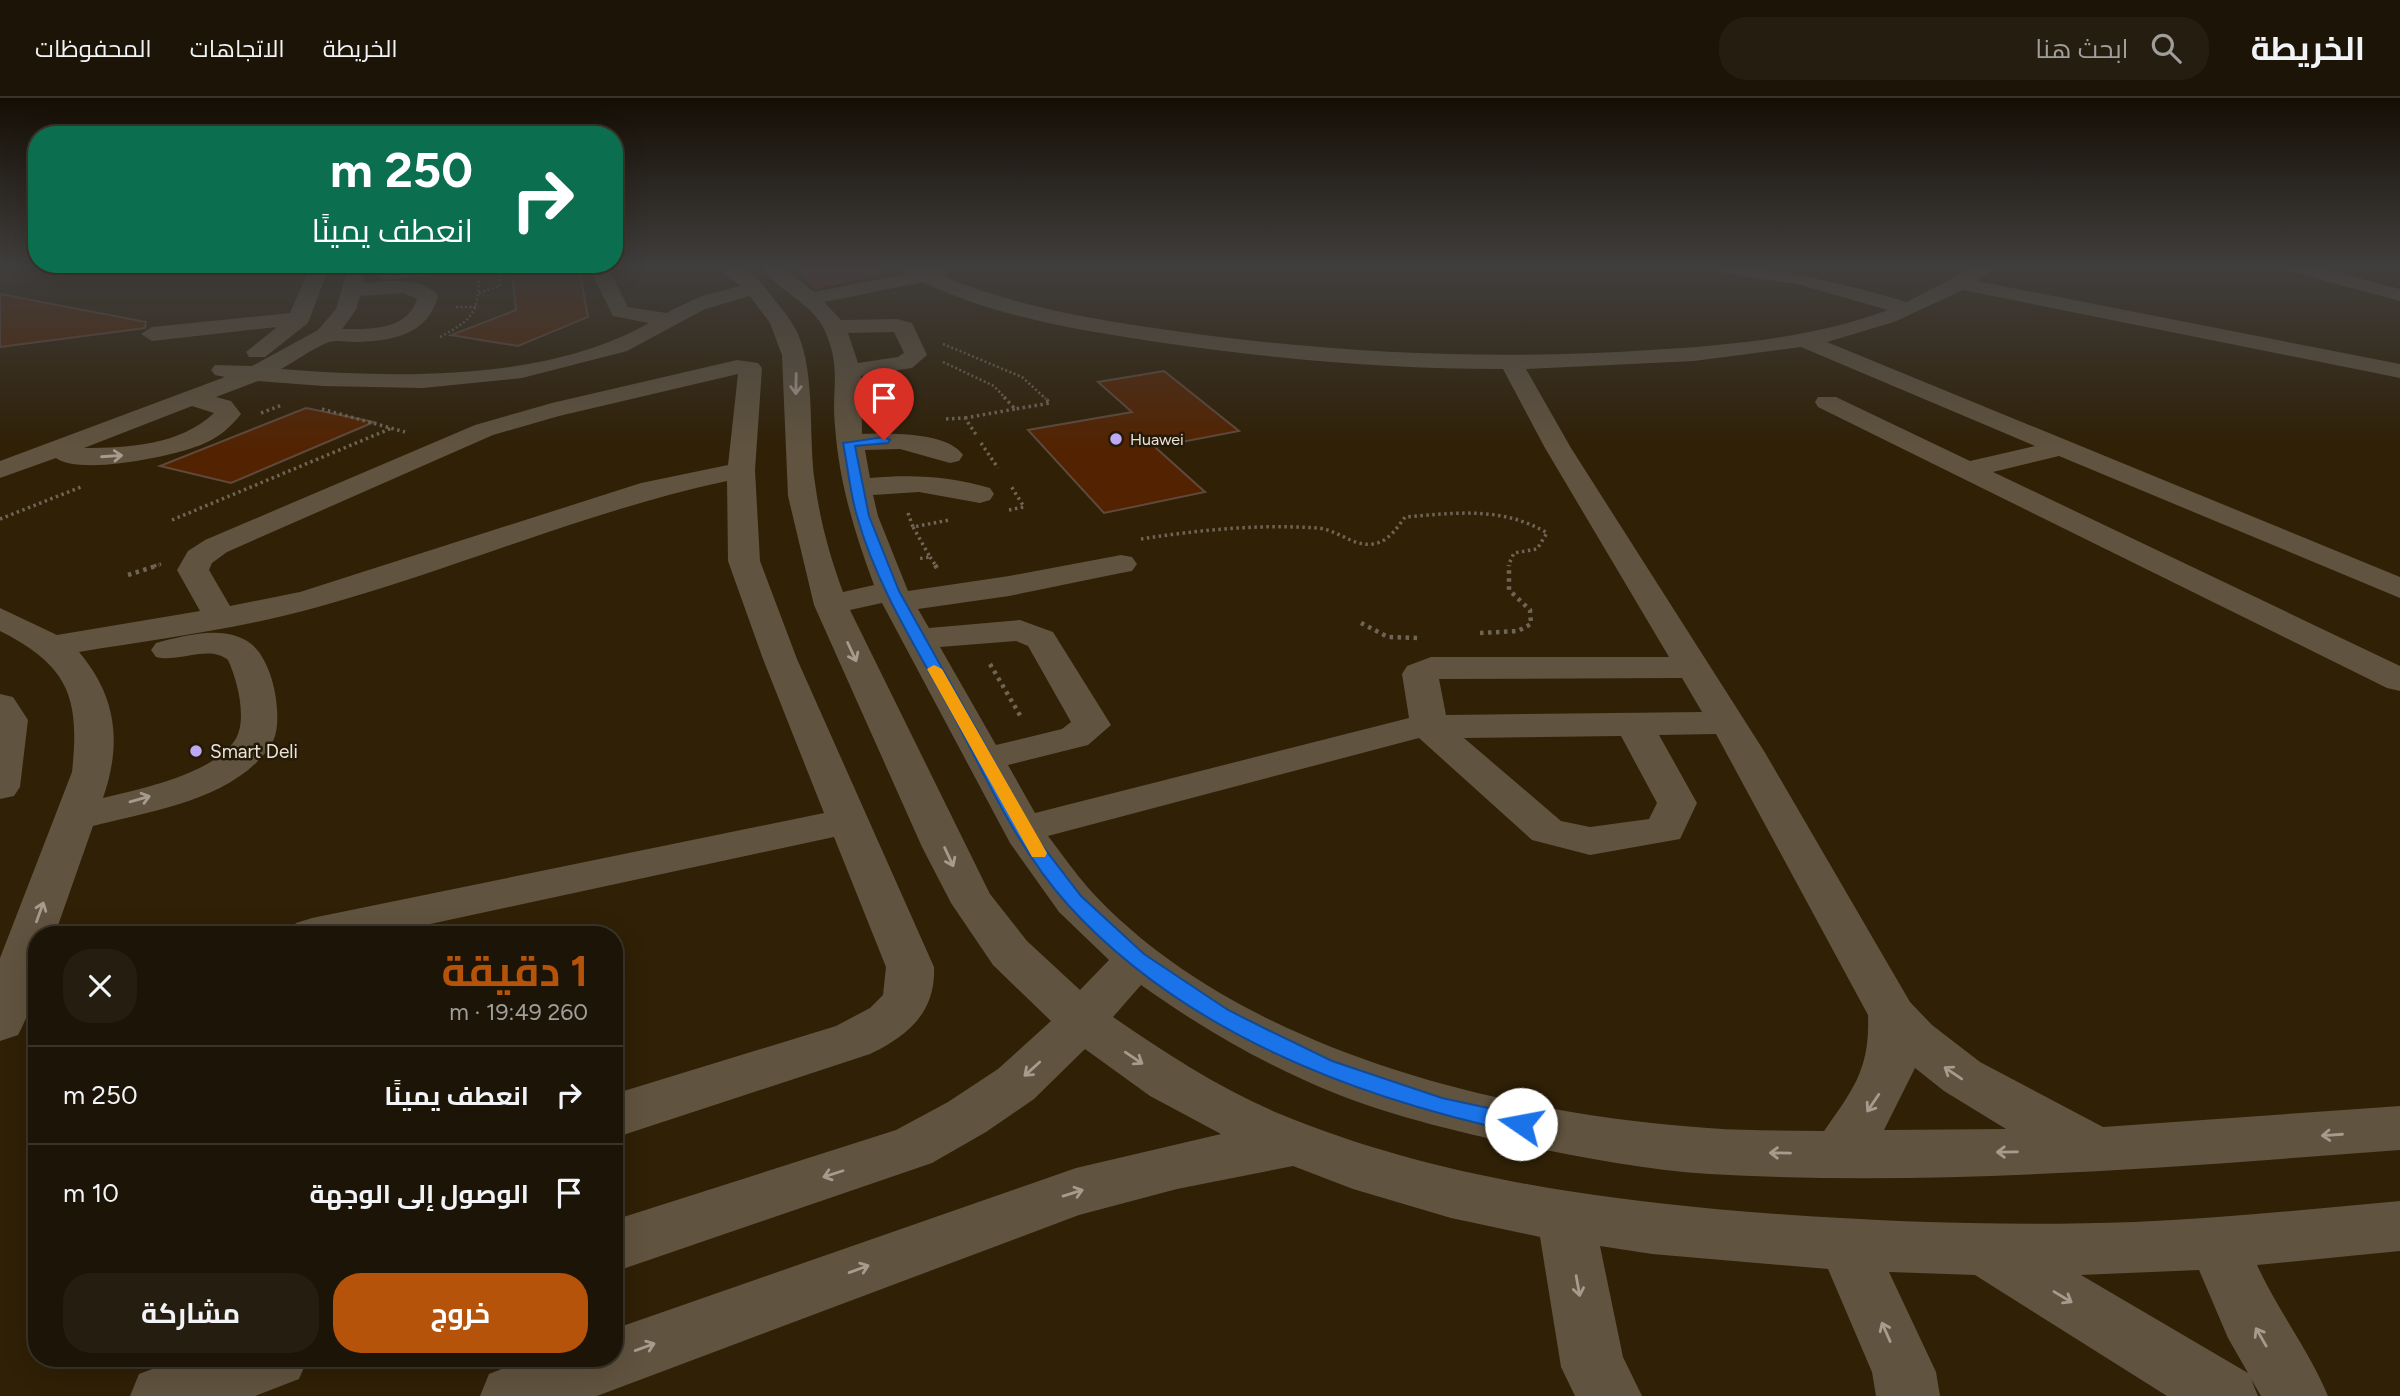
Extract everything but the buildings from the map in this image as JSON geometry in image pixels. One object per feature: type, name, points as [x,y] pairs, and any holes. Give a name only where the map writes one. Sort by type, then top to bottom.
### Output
[{"type":"street","points":[[152,334],[211,328]]},
{"type":"street","points":[[0,452],[223,370],[273,342],[289,328]]},
{"type":"street","points":[[0,470],[255,374],[326,335],[332,328]]},
{"type":"street","points":[[326,335],[354,335],[404,328]]},
{"type":"street","points":[[223,370],[369,381],[460,379],[583,357],[621,345],[656,328]]},
{"type":"street","points":[[784,328],[796,366],[798,460],[807,522],[830,605],[958,879],[1007,950],[1081,1021],[1176,1086],[1291,1144],[1423,1189],[1566,1219],[1706,1235],[1847,1245],[1983,1249],[2102,1249],[2217,1243],[2400,1226]]},
{"type":"street","points":[[829,328],[849,371],[849,443],[877,485]]},
{"type":"street","points":[[849,371],[904,363],[916,355],[908,338],[893,328]]},
{"type":"street","points":[[1114,328],[1273,351],[1391,359],[1511,362],[1668,356],[1804,340],[1853,328]]},
{"type":"street","points":[[2181,328],[2400,371]]},
{"type":"street","points":[[1804,340],[2400,588]]},
{"type":"street","points":[[1511,362],[1558,448],[1728,723],[1893,1015],[1924,1050],[1971,1085],[2100,1150]]},
{"type":"street","points":[[220,618],[193,570],[194,562],[202,554],[434,450],[511,422],[745,366],[750,368],[741,470],[744,561],[780,659],[910,967],[912,987],[902,1008],[881,1027],[852,1040],[623,1113]]},
{"type":"street","points":[[44,454],[94,457],[165,447],[197,437],[219,425],[228,414],[222,406],[193,399]]},
{"type":"street","points":[[1827,402],[2400,680]]},
{"type":"street","points":[[1954,464],[2036,436]]},
{"type":"street","points":[[849,443],[903,440],[926,444],[950,455]]},
{"type":"street","points":[[1954,464],[2063,447]]},
{"type":"street","points":[[65,658],[220,618],[308,600],[651,489],[741,470]]},
{"type":"street","points":[[877,485],[940,483],[990,503]]},
{"type":"street","points":[[877,485],[863,516],[903,611],[1023,829],[1075,901],[1137,959],[1221,1016],[1324,1067],[1442,1107],[1574,1134],[1707,1151],[1838,1154],[2100,1150],[2400,1128]]},
{"type":"street","points":[[903,611],[951,594],[1126,552]]},
{"type":"street","points":[[830,605],[903,611],[973,634],[1020,630],[1041,639],[1092,725],[1075,737],[986,759]]},
{"type":"street","points":[[0,618],[65,658],[91,699],[97,733],[92,772],[40,926]]},
{"type":"street","points":[[65,658],[223,645],[237,650],[244,658],[256,689],[258,726],[255,741],[239,758],[213,774],[181,788],[75,818]]},
{"type":"street","points":[[1634,724],[1677,803],[1665,830],[1590,841],[1547,831],[1429,727],[1420,674],[1431,668],[1693,667]]},
{"type":"street","points":[[0,705],[9,720],[0,787]]},
{"type":"street","points":[[1023,829],[1417,727],[1728,723]]},
{"type":"street","points":[[350,926],[849,821]]},
{"type":"street","points":[[623,1243],[913,1147],[967,1117],[1016,1084],[1081,1021],[1137,959]]},
{"type":"street","points":[[15,1004],[28,964]]},
{"type":"street","points":[[1838,1154],[1881,1091],[1892,1067],[1896,1042],[1893,1015]]},
{"type":"street","points":[[623,1356],[1076,1192],[1177,1166],[1291,1144]]},
{"type":"street","points":[[1566,1219],[1593,1367],[1610,1396]]},
{"type":"street","points":[[2217,1243],[2249,1318],[2296,1396]]},
{"type":"street","points":[[1847,1245],[1904,1372],[1908,1396]]},
{"type":"street","points":[[1983,1249],[2226,1396]]},
{"type":"street","points":[[162,1396],[250,1367]]},
{"type":"street","points":[[512,1396],[592,1367]]},
{"type":"path","points":[[908,338],[994,386],[1015,409]]},
{"type":"path","points":[[908,338],[1022,377],[1050,403],[965,418],[937,420]]},
{"type":"path","points":[[965,418],[1002,474]]},
{"type":"path","points":[[172,520],[392,428]]},
{"type":"path","points":[[0,519],[83,484]]},
{"type":"path","points":[[877,485],[913,527],[950,520]]},
{"type":"path","points":[[990,503],[1024,507],[1010,485]]},
{"type":"path","points":[[1126,552],[1168,534],[1321,528],[1355,543],[1370,545],[1385,541],[1405,517],[1495,512],[1512,514],[1548,533],[1537,550],[1514,553],[1508,567],[1509,590],[1530,610],[1531,624],[1518,631],[1479,634]]},
{"type":"path","points":[[930,556],[951,594]]},
{"type":"path","points":[[1362,623],[1376,635],[1388,640],[1427,637]]},
{"type":"path","points":[[973,634],[1039,748]]},
{"type":"shaded area","points":[[0,328],[2400,328],[2400,1396],[0,1396]]},
{"type":"slow traffic","points":[[934,669],[1038,853]]},
{"type":"place","name":"Huawei","points":[[1116,439]]},
{"type":"place","name":"Smart Deli","points":[[196,751]]},
{"type":"route","points":[[884,440],[849,443],[863,516],[892,591],[1031,843],[1075,901],[1137,959],[1221,1016],[1324,1067],[1442,1107],[1521,1124]]}]
